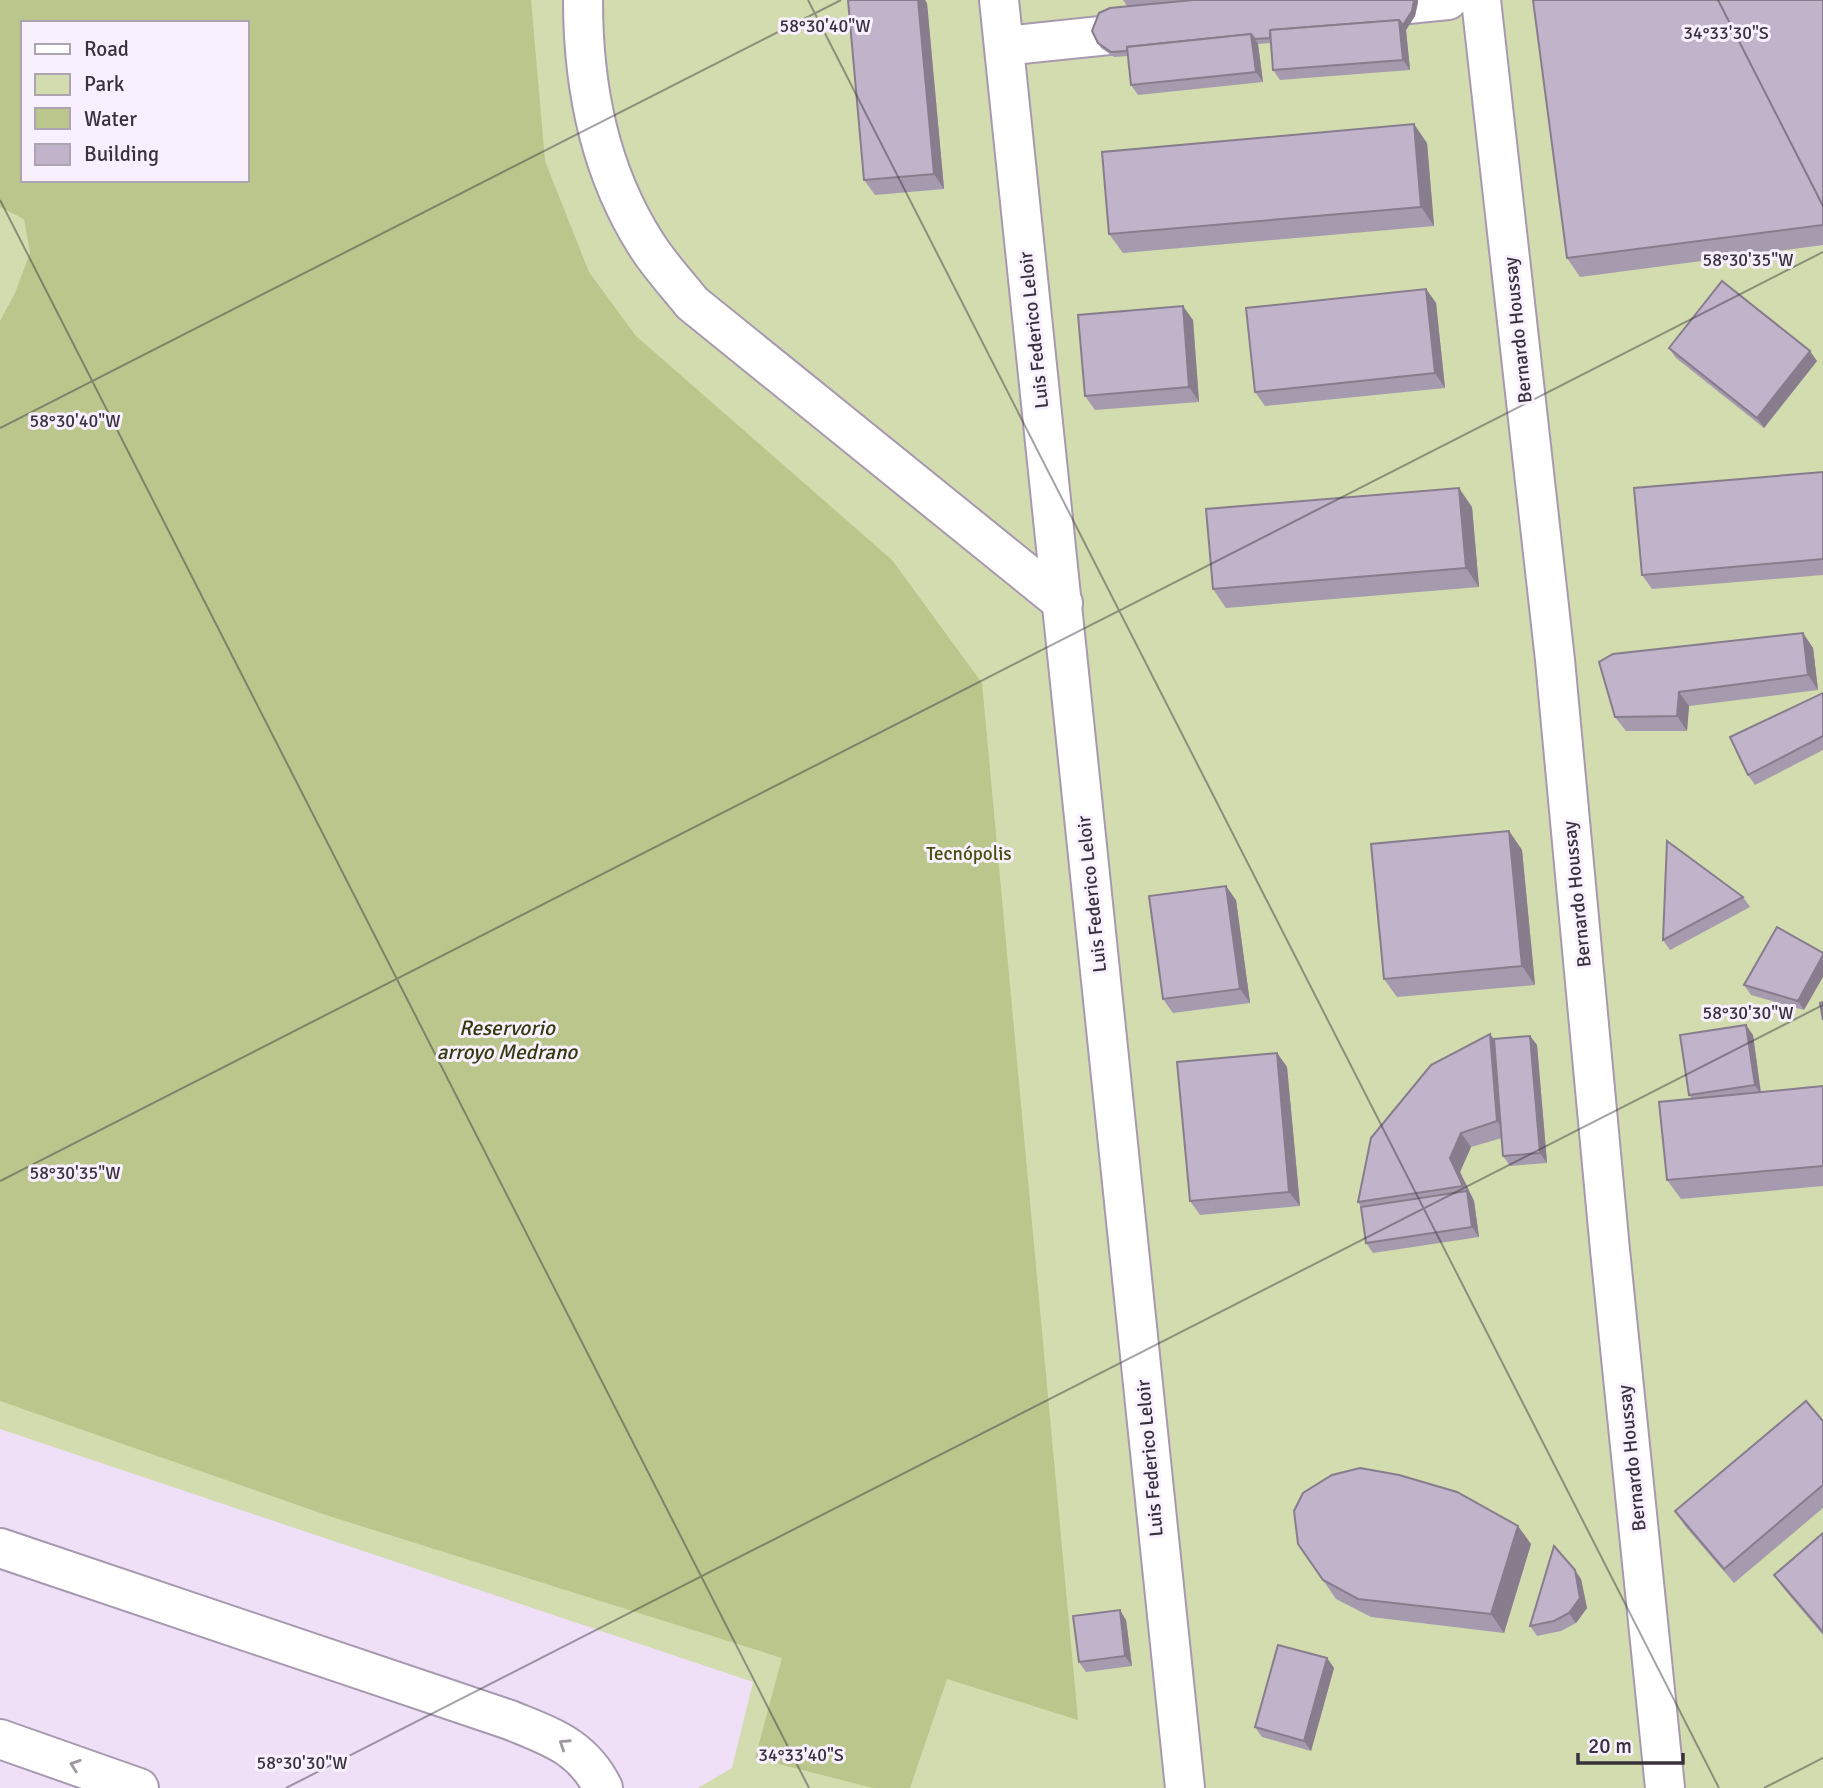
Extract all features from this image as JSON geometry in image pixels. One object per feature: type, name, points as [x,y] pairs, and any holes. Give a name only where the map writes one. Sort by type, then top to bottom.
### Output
[{"type":"street","points":[[583,0],[583,41],[592,114],[612,181],[646,246],[703,312],[1063,603]]},
{"type":"street","name":"Luis Federico Leloir","points":[[999,0],[1185,1788]]},
{"type":"street","points":[[1337,12],[1448,0]]},
{"type":"street","name":"Bernardo Houssay","points":[[1481,0],[1555,660],[1610,1250],[1665,1788]]},
{"type":"street","points":[[1004,46],[1184,27]]},
{"type":"street","points":[[0,1548],[510,1720],[567,1743],[596,1773],[603,1788]]},
{"type":"street","points":[[0,1739],[139,1788]]},
{"type":"green space","name":"Tecnópolis","points":[[0,0],[1823,0],[1823,1788],[698,1788],[732,1768],[753,1682],[0,1429]]},
{"type":"water","name":"Reservorio arroyo Medrano","points":[[0,0],[531,0],[545,161],[589,272],[636,336],[892,560],[982,683],[1078,1720],[947,1679],[910,1788],[873,1788],[755,1758],[782,1658],[329,1516],[0,1401],[0,321],[15,293],[30,253],[24,219],[0,207]]},
{"type":"building","points":[[848,0],[918,0],[934,174],[864,180]]},
{"type":"building","points":[[1193,0],[1414,0],[1412,11],[1403,25],[1399,20],[1270,30],[1270,38],[1255,39],[1251,34],[1127,47],[1127,51],[1111,52],[1098,43],[1092,31],[1099,13],[1110,8]]},
{"type":"building","points":[[1533,0],[1823,0],[1823,225],[1567,258]]},
{"type":"building","points":[[1399,20],[1403,60],[1273,70],[1270,30]]},
{"type":"building","points":[[1251,34],[1256,72],[1131,85],[1127,47]]},
{"type":"building","points":[[1414,124],[1421,207],[1109,234],[1102,152]]},
{"type":"building","points":[[1722,281],[1810,351],[1757,418],[1669,348]]},
{"type":"building","points":[[1426,289],[1435,373],[1255,392],[1246,308]]},
{"type":"building","points":[[1183,306],[1189,387],[1085,396],[1078,315]]},
{"type":"building","points":[[1823,472],[1823,559],[1642,575],[1634,488]]},
{"type":"building","points":[[1459,488],[1466,568],[1213,589],[1206,509]]},
{"type":"building","points":[[1803,633],[1808,675],[1679,692],[1677,716],[1615,717],[1599,662],[1613,654]]},
{"type":"building","points":[[1823,693],[1823,736],[1748,775],[1730,737]]},
{"type":"building","points":[[1509,831],[1522,966],[1384,979],[1371,844]]},
{"type":"building","points":[[1667,841],[1743,897],[1663,940]]},
{"type":"building","points":[[1226,886],[1240,989],[1163,999],[1149,896]]},
{"type":"building","points":[[1777,927],[1823,953],[1798,1001],[1744,985]]},
{"type":"building","points":[[1746,1025],[1755,1085],[1689,1095],[1680,1035]]},
{"type":"building","points":[[1490,1034],[1497,1121],[1461,1133],[1450,1158],[1463,1186],[1358,1202],[1371,1138],[1431,1065]]},
{"type":"building","points":[[1530,1036],[1540,1153],[1503,1156],[1494,1039]]},
{"type":"building","points":[[1277,1053],[1289,1192],[1190,1201],[1177,1062]]},
{"type":"building","points":[[1823,1086],[1823,1166],[1667,1180],[1659,1102]]},
{"type":"building","points":[[1467,1191],[1472,1227],[1366,1243],[1361,1207]]},
{"type":"building","points":[[1806,1401],[1823,1421],[1823,1485],[1724,1569],[1675,1511]]},
{"type":"building","points":[[1360,1468],[1399,1475],[1457,1492],[1518,1526],[1491,1614],[1358,1599],[1323,1580],[1298,1544],[1294,1511],[1303,1493],[1332,1475]]},
{"type":"building","points":[[1823,1533],[1823,1632],[1774,1575]]},
{"type":"building","points":[[1554,1546],[1575,1570],[1580,1598],[1569,1613],[1554,1621],[1530,1626]]},
{"type":"building","points":[[1120,1610],[1125,1656],[1079,1662],[1073,1616]]},
{"type":"building","points":[[1278,1645],[1327,1658],[1304,1741],[1255,1727]]}]
